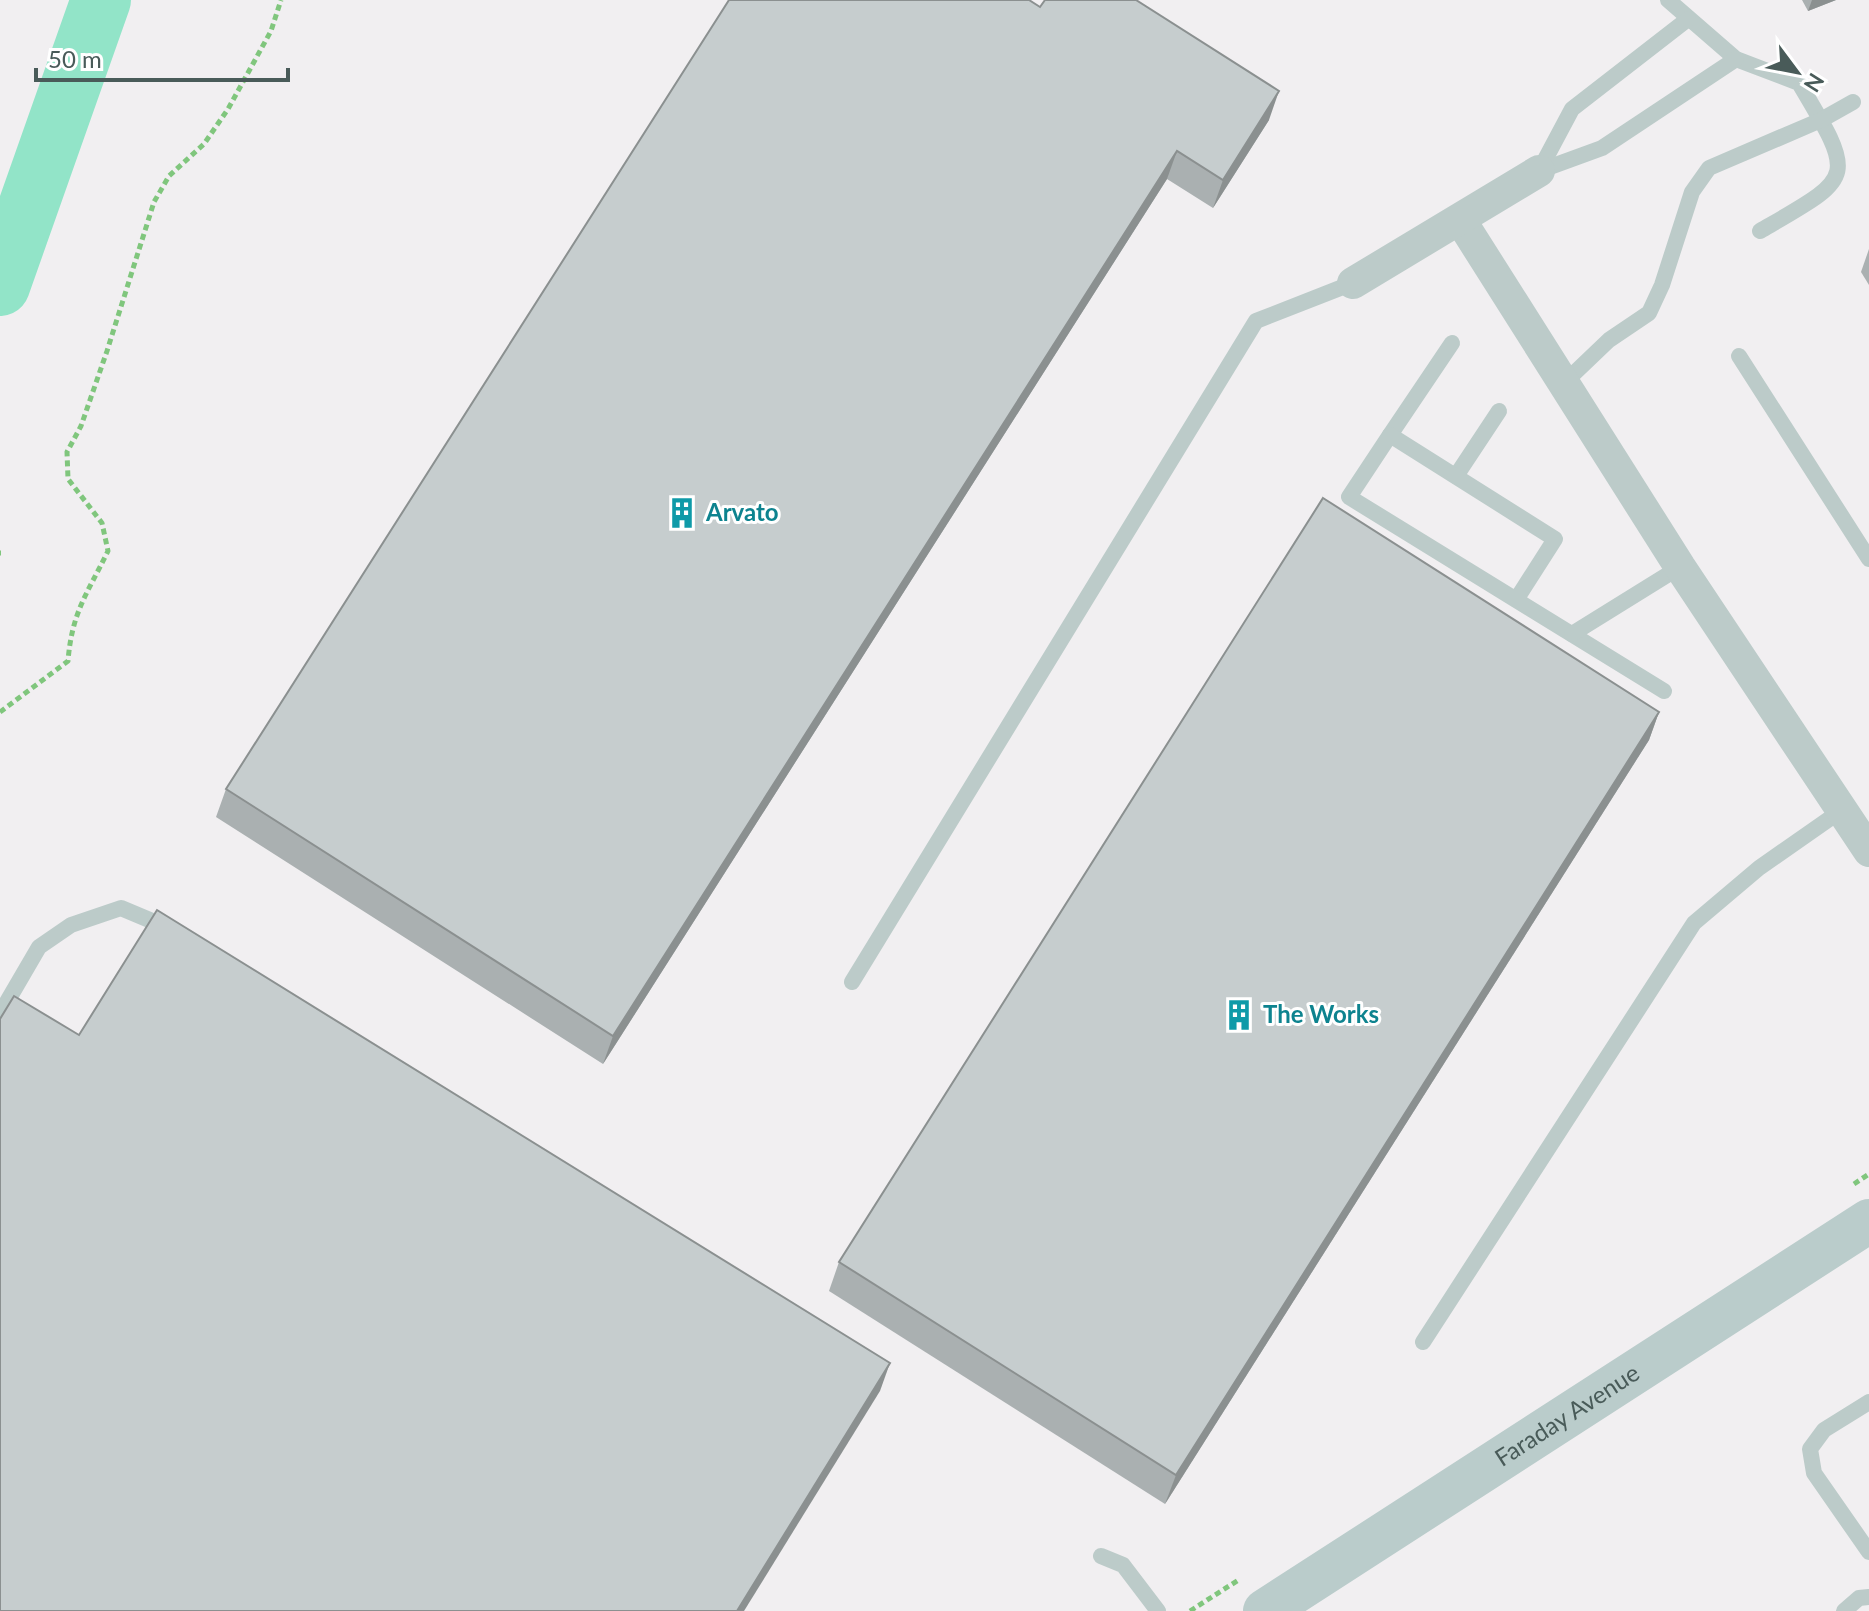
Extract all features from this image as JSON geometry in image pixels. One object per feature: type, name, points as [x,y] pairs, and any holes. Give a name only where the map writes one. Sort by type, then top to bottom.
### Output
[{"type":"street","points":[[1353,283],[1461,221],[1539,171]]},
{"type":"street","points":[[1461,221],[1680,567],[1854,814],[1869,851]]},
{"type":"street","name":"Faraday Avenue","points":[[1265,1611],[1869,1221]]},
{"type":"lane","points":[[1668,0],[1736,59],[1799,83],[1837,153],[1840,168],[1835,183],[1825,193],[1760,231]]},
{"type":"lane","points":[[1539,171],[1572,109],[1688,19]]},
{"type":"lane","points":[[1539,171],[1602,148],[1736,59]]},
{"type":"lane","points":[[1564,383],[1609,340],[1649,313],[1662,285],[1692,192],[1709,168],[1821,120],[1853,102]]},
{"type":"lane","points":[[852,982],[1256,321],[1353,283]]},
{"type":"lane","points":[[1452,343],[1349,497],[1664,691]]},
{"type":"lane","points":[[1739,356],[1869,559]]},
{"type":"lane","points":[[1456,476],[1499,411]]},
{"type":"lane","points":[[1390,435],[1555,539],[1516,600]]},
{"type":"lane","points":[[1572,634],[1680,567]]},
{"type":"lane","points":[[1423,1342],[1694,923],[1759,868],[1854,814]]},
{"type":"lane","points":[[0,1014],[39,947],[71,925],[121,908],[165,925],[191,942]]},
{"type":"lane","points":[[1869,1402],[1824,1430],[1810,1449],[1814,1473],[1869,1552]]},
{"type":"lane","points":[[1101,1556],[1123,1565],[1158,1611]]},
{"type":"lane","points":[[1844,1611],[1859,1598],[1869,1597]]},
{"type":"path","points":[[0,712],[68,661],[71,627],[80,602],[108,551],[102,523],[68,479],[67,452],[81,426],[154,202],[169,176],[204,144],[228,109],[271,31],[281,0]]},
{"type":"building","name":"Arvato","points":[[729,0],[1029,0],[1040,7],[1045,0],[1136,0],[1279,91],[1223,180],[1177,151],[613,1036],[226,789]]},
{"type":"building","name":"The Works","points":[[1323,498],[1659,712],[1176,1475],[839,1262]]},
{"type":"building","points":[[157,910],[890,1363],[737,1611],[0,1611],[0,1019],[14,996],[79,1035]]},
{"type":"waterway","points":[[0,286],[101,0]]},
{"type":"place","name":"Arvato","points":[[682,513]]},
{"type":"place","name":"The Works","points":[[1239,1015]]}]
